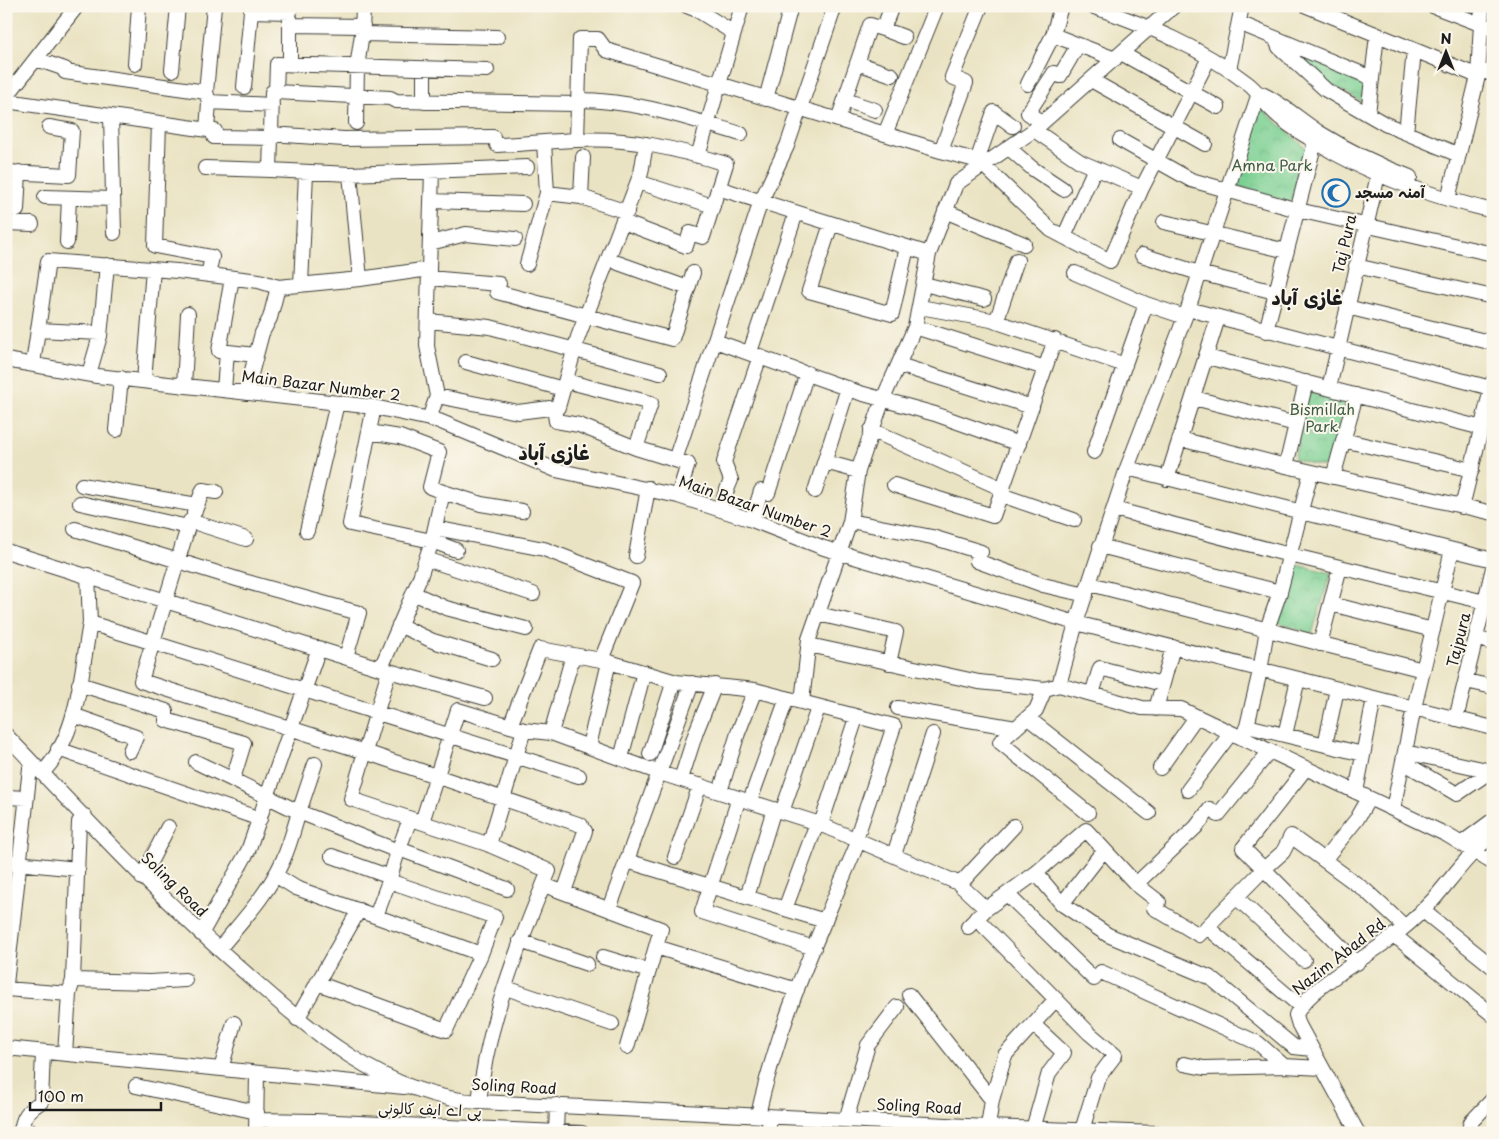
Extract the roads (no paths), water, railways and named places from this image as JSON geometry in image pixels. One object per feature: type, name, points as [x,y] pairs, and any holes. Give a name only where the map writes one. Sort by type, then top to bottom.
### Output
[{"type":"street","points":[[6,97],[77,6]]},
{"type":"street","points":[[135,64],[139,6]]},
{"type":"street","points":[[172,70],[178,6]]},
{"type":"street","points":[[207,130],[207,97],[214,6]]},
{"type":"street","points":[[356,122],[357,67],[363,6]]},
{"type":"street","points":[[687,6],[697,10],[734,33]]},
{"type":"street","points":[[698,156],[742,6]]},
{"type":"street","points":[[766,99],[791,6]]},
{"type":"street","points":[[674,460],[761,201],[787,146],[835,6]]},
{"type":"street","points":[[883,29],[892,6]]},
{"type":"street","points":[[885,134],[937,6]]},
{"type":"street","points":[[941,151],[966,82],[952,77],[981,6]]},
{"type":"street","points":[[1028,84],[1053,35],[1062,6]]},
{"type":"street","points":[[1091,6],[1130,13],[1150,27],[1229,70],[1258,93],[1269,107],[1284,120],[1315,142],[1378,175],[1449,195],[1493,202]]},
{"type":"street","points":[[802,702],[809,645],[818,614],[841,554],[850,521],[858,471],[883,399],[915,327],[929,254],[956,184],[981,163],[1009,148],[1038,127],[1174,6]]},
{"type":"street","points":[[1229,70],[1242,6]]},
{"type":"street","points":[[1307,6],[1414,50],[1478,73],[1493,74]]},
{"type":"street","points":[[1433,6],[1487,27]]},
{"type":"street","points":[[1449,195],[1487,27],[1482,6]]},
{"type":"street","points":[[244,87],[251,11],[290,15],[362,30],[497,37]]},
{"type":"street","points":[[290,15],[290,64]]},
{"type":"street","points":[[1239,23],[1276,40],[1283,41],[1372,78]]},
{"type":"street","points":[[838,120],[870,25],[904,37]]},
{"type":"street","points":[[1053,35],[1118,56],[1218,107]]},
{"type":"street","points":[[1368,114],[1378,35]]},
{"type":"street","points":[[578,140],[580,39],[598,39],[606,50],[981,163],[1051,230],[1110,261],[1142,188],[1208,58]]},
{"type":"street","points":[[1276,40],[1279,47],[1326,90],[1406,133],[1459,155]]},
{"type":"street","points":[[1078,44],[1060,76],[1054,73],[1028,113],[1038,127],[1080,162],[1142,188]]},
{"type":"street","points":[[1406,133],[1414,50]]},
{"type":"street","points":[[36,59],[65,68],[65,72],[207,97],[274,99],[357,96],[424,102],[578,102],[604,100],[644,106],[741,134]]},
{"type":"street","points":[[857,63],[892,75]]},
{"type":"street","points":[[270,170],[277,64],[487,70]]},
{"type":"street","points":[[424,69],[424,102]]},
{"type":"street","points":[[1091,80],[1205,144]]},
{"type":"street","points":[[1088,812],[1000,742],[1036,710],[1052,687],[1088,590],[1100,546],[1127,468],[1187,313],[1258,93]]},
{"type":"street","points":[[1258,93],[1276,101],[1318,132],[1356,154],[1449,195],[1493,211]]},
{"type":"street","points":[[845,100],[875,110]]},
{"type":"street","points":[[6,101],[215,131],[214,136],[544,142],[578,140],[646,144],[726,164],[703,237],[690,233],[686,246],[581,197],[547,193]]},
{"type":"street","points":[[981,163],[994,112],[1013,126]]},
{"type":"street","points":[[110,116],[114,233]]},
{"type":"street","points":[[159,123],[155,246],[212,257],[208,274]]},
{"type":"street","points":[[16,210],[12,172],[69,175],[72,130],[49,127]]},
{"type":"street","points":[[1120,140],[1157,159],[1191,180],[1298,210],[1493,254]]},
{"type":"street","points":[[527,264],[547,193],[544,142]]},
{"type":"street","points":[[1266,331],[1315,142]]},
{"type":"street","points":[[436,396],[518,412],[558,407],[574,351],[638,182],[644,162],[646,144]]},
{"type":"street","points":[[1009,148],[1033,169],[1062,189]]},
{"type":"street","points":[[581,197],[583,157]]},
{"type":"street","points":[[204,168],[350,174],[527,167]]},
{"type":"street","points":[[1064,237],[1095,168]]},
{"type":"street","points":[[429,419],[436,396],[427,346],[432,172]]},
{"type":"street","points":[[301,285],[306,173]]},
{"type":"street","points":[[350,174],[360,279]]},
{"type":"street","name":"Taj Pura","points":[[1329,388],[1378,175]]},
{"type":"street","points":[[638,182],[713,206]]},
{"type":"street","points":[[718,188],[929,254]]},
{"type":"street","points":[[46,197],[113,199]]},
{"type":"street","points":[[67,242],[69,198]]},
{"type":"street","points":[[431,201],[523,204]]},
{"type":"street","points":[[945,211],[1024,244]]},
{"type":"street","points":[[719,509],[730,480],[724,462],[796,213]]},
{"type":"street","points":[[1164,222],[1287,251]]},
{"type":"street","points":[[6,224],[32,224]]},
{"type":"street","points":[[831,224],[809,292],[892,314],[908,248]]},
{"type":"street","points":[[430,242],[466,234],[515,239]]},
{"type":"street","points":[[1142,255],[1199,273],[1275,292]]},
{"type":"street","points":[[996,322],[1017,260]]},
{"type":"street","points":[[33,364],[48,261],[208,274],[259,281],[278,287],[429,274],[498,288],[587,316],[672,339],[693,273]]},
{"type":"street","points":[[618,263],[688,288]]},
{"type":"street","points":[[89,374],[100,332],[107,265]]},
{"type":"street","points":[[1356,266],[1493,297]]},
{"type":"street","points":[[144,381],[153,269]]},
{"type":"street","points":[[1075,273],[1146,304],[1218,318],[1337,350],[1492,384],[1462,507]]},
{"type":"street","points":[[232,278],[219,351],[256,355]]},
{"type":"street","points":[[924,284],[984,299]]},
{"type":"street","points":[[246,393],[262,333],[270,318],[278,287]]},
{"type":"street","points":[[1094,452],[1146,304]]},
{"type":"street","points":[[920,307],[996,322],[1055,340],[1125,365]]},
{"type":"street","points":[[1347,308],[1493,343]]},
{"type":"street","points":[[184,386],[188,314]]},
{"type":"street","points":[[1167,479],[1218,318]]},
{"type":"street","points":[[428,321],[490,327],[660,373]]},
{"type":"street","points":[[915,327],[1045,368]]},
{"type":"street","points":[[38,330],[100,332]]},
{"type":"street","points":[[715,340],[848,388],[935,414],[1019,444]]},
{"type":"street","points":[[894,485],[993,516],[1055,340]]},
{"type":"street","points":[[224,390],[227,352]]},
{"type":"street","points":[[1207,357],[1482,428]]},
{"type":"street","name":"Main Bazar Number 2","points":[[6,360],[89,374],[374,407],[429,419],[556,470],[648,488],[678,496],[752,520],[841,554],[1076,623],[1260,671],[1493,728]]},
{"type":"street","points":[[466,362],[651,403],[636,448]]},
{"type":"street","points":[[899,365],[1032,407]]},
{"type":"street","points":[[752,520],[761,491],[768,493],[807,373]]},
{"type":"street","points":[[116,430],[121,378]]},
{"type":"street","points":[[1286,466],[1306,382]]},
{"type":"street","points":[[815,491],[848,388]]},
{"type":"street","points":[[1333,477],[1356,395]]},
{"type":"street","points":[[1194,398],[1296,424]]},
{"type":"street","points":[[307,531],[337,403]]},
{"type":"street","points":[[374,407],[350,524],[544,549],[632,583],[605,661],[589,746]]},
{"type":"street","points":[[554,408],[556,422],[579,424],[636,448],[688,464],[678,496]]},
{"type":"street","points":[[871,430],[1002,492],[1074,520]]},
{"type":"street","points":[[369,432],[400,437],[439,452],[430,487],[481,504],[522,511]]},
{"type":"street","points":[[1180,439],[1311,472],[1493,513]]},
{"type":"street","points":[[1343,440],[1472,470]]},
{"type":"street","points":[[825,462],[858,471]]},
{"type":"street","points":[[1127,468],[1493,560]]},
{"type":"street","points":[[1188,790],[1240,732],[1260,671],[1267,629],[1280,592],[1311,472]]},
{"type":"street","points":[[82,485],[197,505]]},
{"type":"street","points":[[636,556],[648,488]]},
{"type":"street","points":[[216,492],[203,490],[189,524],[164,599],[141,681],[365,752],[503,798],[583,828],[564,892]]},
{"type":"street","points":[[442,492],[426,559],[399,626],[385,670],[377,712],[351,799],[489,845],[549,871],[520,941],[482,1074],[479,1102]]},
{"type":"street","points":[[80,503],[189,524],[246,539]]},
{"type":"street","points":[[1114,509],[1290,555],[1489,603]]},
{"type":"street","points":[[850,521],[932,537],[1043,585],[1088,590],[1267,629],[1423,670]]},
{"type":"street","points":[[75,529],[359,613],[346,657]]},
{"type":"street","points":[[433,534],[456,550]]},
{"type":"street","points":[[1100,546],[1280,592]]},
{"type":"street","points":[[1393,809],[1414,708],[1452,550]]},
{"type":"street","points":[[6,551],[88,575],[385,670],[485,698]]},
{"type":"street","points":[[426,559],[533,594]]},
{"type":"street","points":[[1320,644],[1340,567]]},
{"type":"street","name":"Tajpura","points":[[1456,719],[1476,638],[1489,603],[1493,568]]},
{"type":"street","points":[[6,984],[13,863],[27,798],[30,768],[37,768],[58,749],[73,715],[90,623],[88,575]]},
{"type":"street","points":[[413,593],[446,608],[526,629]]},
{"type":"street","points":[[1331,604],[1433,630]]},
{"type":"street","points":[[818,614],[896,632],[889,663]]},
{"type":"street","points":[[90,623],[579,776]]},
{"type":"street","points":[[399,626],[433,641],[492,659]]},
{"type":"street","points":[[1476,638],[1493,642]]},
{"type":"street","points":[[809,645],[979,682],[1052,687],[1092,694],[1142,708],[1181,709],[1196,717],[1240,732],[1270,751],[1393,809],[1468,847],[1493,863]]},
{"type":"street","points":[[1156,709],[1173,647]]},
{"type":"street","points":[[201,934],[248,851],[319,648]]},
{"type":"street","points":[[489,845],[516,756],[517,728],[540,649],[605,661],[674,681],[755,690],[856,718],[894,726],[857,839],[798,990],[766,1082],[764,1116],[769,1133]]},
{"type":"street","points":[[551,733],[573,655]]},
{"type":"street","points":[[1092,694],[1100,668],[1162,684]]},
{"type":"street","points":[[621,758],[644,672]]},
{"type":"street","points":[[1285,735],[1298,679]]},
{"type":"street","points":[[650,754],[674,681]]},
{"type":"street","points":[[1466,681],[1493,687]]},
{"type":"street","points":[[609,909],[660,773],[672,731],[692,683]]},
{"type":"street","points":[[79,684],[166,711],[166,720],[244,743],[233,779]]},
{"type":"street","points":[[681,779],[696,732],[715,685]]},
{"type":"street","points":[[1325,745],[1337,689]]},
{"type":"street","points":[[720,792],[738,733],[755,690]]},
{"type":"street","points":[[786,698],[744,800],[702,912],[814,948]]},
{"type":"street","points":[[1324,860],[1357,819],[1363,795],[1363,754],[1374,698]]},
{"type":"street","points":[[747,897],[778,810],[818,708]]},
{"type":"street","points":[[898,708],[1016,728]]},
{"type":"street","points":[[376,916],[399,850],[437,776],[458,710],[517,728],[551,733],[660,773],[819,824],[960,884],[977,918],[1056,1000],[1115,1055],[1098,1078],[1082,1130]]},
{"type":"street","points":[[73,715],[136,736],[130,751]]},
{"type":"street","points":[[1160,768],[1196,717]]},
{"type":"street","points":[[785,909],[819,824],[856,718]]},
{"type":"street","points":[[1028,718],[1149,813]]},
{"type":"street","points":[[1240,732],[1285,735],[1363,754]]},
{"type":"street","points":[[894,855],[933,734]]},
{"type":"street","name":"Soling Road","points":[[6,736],[86,816],[142,878],[201,934],[297,1018],[363,1064],[408,1087],[455,1100],[479,1102],[846,1120],[987,1130],[1034,1129],[1157,1133]]},
{"type":"street","points":[[58,749],[260,819]]},
{"type":"street","points":[[1136,884],[1214,812],[1270,751]]},
{"type":"street","points":[[1404,757],[1492,770]]},
{"type":"street","points":[[1404,757],[1457,794],[1492,770]]},
{"type":"street","points":[[196,762],[299,812],[507,889]]},
{"type":"street","points":[[219,949],[256,904],[284,859],[315,764]]},
{"type":"street","points":[[1306,768],[1243,848],[1356,962]]},
{"type":"street","points":[[675,857],[700,786]]},
{"type":"street","points":[[6,797],[27,798]]},
{"type":"street","points":[[65,1054],[69,994],[73,980],[80,822],[86,816]]},
{"type":"street","points":[[1468,847],[1493,820]]},
{"type":"street","points":[[960,884],[1014,826]]},
{"type":"street","points":[[142,878],[168,827]]},
{"type":"street","points":[[977,918],[1036,873],[1086,830],[1136,884],[1158,902],[1154,908],[1199,934],[1283,852],[1291,836],[1366,891],[1399,931],[1493,1015]]},
{"type":"street","points":[[1468,847],[1493,835]]},
{"type":"street","name":"Nazim Abad Rd","points":[[1358,1133],[1322,1068],[1296,1015],[1300,1006],[1399,931],[1422,910],[1468,847]]},
{"type":"street","points":[[1062,904],[1104,850]]},
{"type":"street","points":[[317,984],[446,1030],[481,954],[495,917],[389,879],[332,856]]},
{"type":"street","points":[[627,861],[825,921]]},
{"type":"street","points":[[13,863],[78,869]]},
{"type":"street","points":[[1036,873],[1062,904],[1108,934],[1211,978],[1294,1047],[1312,1048]]},
{"type":"street","points":[[275,876],[296,888],[481,954]]},
{"type":"street","points":[[544,885],[662,929],[627,1047]]},
{"type":"street","points":[[1007,894],[1098,975],[1258,1043],[1284,1066]]},
{"type":"street","points":[[1236,897],[1304,960]]},
{"type":"street","points":[[297,1018],[358,910]]},
{"type":"street","points":[[1422,910],[1493,967]]},
{"type":"street","points":[[1206,927],[1300,1006]]},
{"type":"street","points":[[520,941],[587,964]]},
{"type":"street","points":[[656,947],[798,990]]},
{"type":"street","points":[[603,957],[649,971]]},
{"type":"street","points":[[73,980],[150,982],[185,980]]},
{"type":"street","points":[[506,988],[612,1024]]},
{"type":"street","points":[[6,989],[69,994]]},
{"type":"street","points":[[909,995],[992,1100]]},
{"type":"street","points":[[987,1130],[992,1100],[1006,1054],[1056,1000]]},
{"type":"street","points":[[846,1120],[868,1045],[897,1007]]},
{"type":"street","points":[[221,1069],[234,1023]]},
{"type":"street","points":[[1034,1024],[1064,1053],[1050,1073],[1034,1129]]},
{"type":"street","points":[[6,1048],[408,1087]]},
{"type":"street","points":[[37,1133],[21,1131],[22,1121],[29,1110],[41,1102],[43,1052]]},
{"type":"street","points":[[1184,1064],[1204,1068],[1284,1066],[1322,1068]]},
{"type":"street","points":[[257,1073],[257,1122]]},
{"type":"street","name":"پی اے ایف کالونی","points":[[136,1086],[257,1122],[313,1127],[582,1133]]},
{"type":"street","points":[[1468,1133],[1471,1122],[1493,1099]]},
{"type":"street","points":[[556,1132],[557,1106]]},
{"type":"place","name":"آمنہ مسجد","points":[[1336,193]]},
{"type":"district","name":"غازى آباد","points":[[1307,298]]},
{"type":"district","name":"غازى آباد","points":[[554,453]]},
{"type":"park label","name":"Amna Park","points":[[1272,166]]},
{"type":"park label","name":"Bismillah Park","points":[[1322,418]]}]
